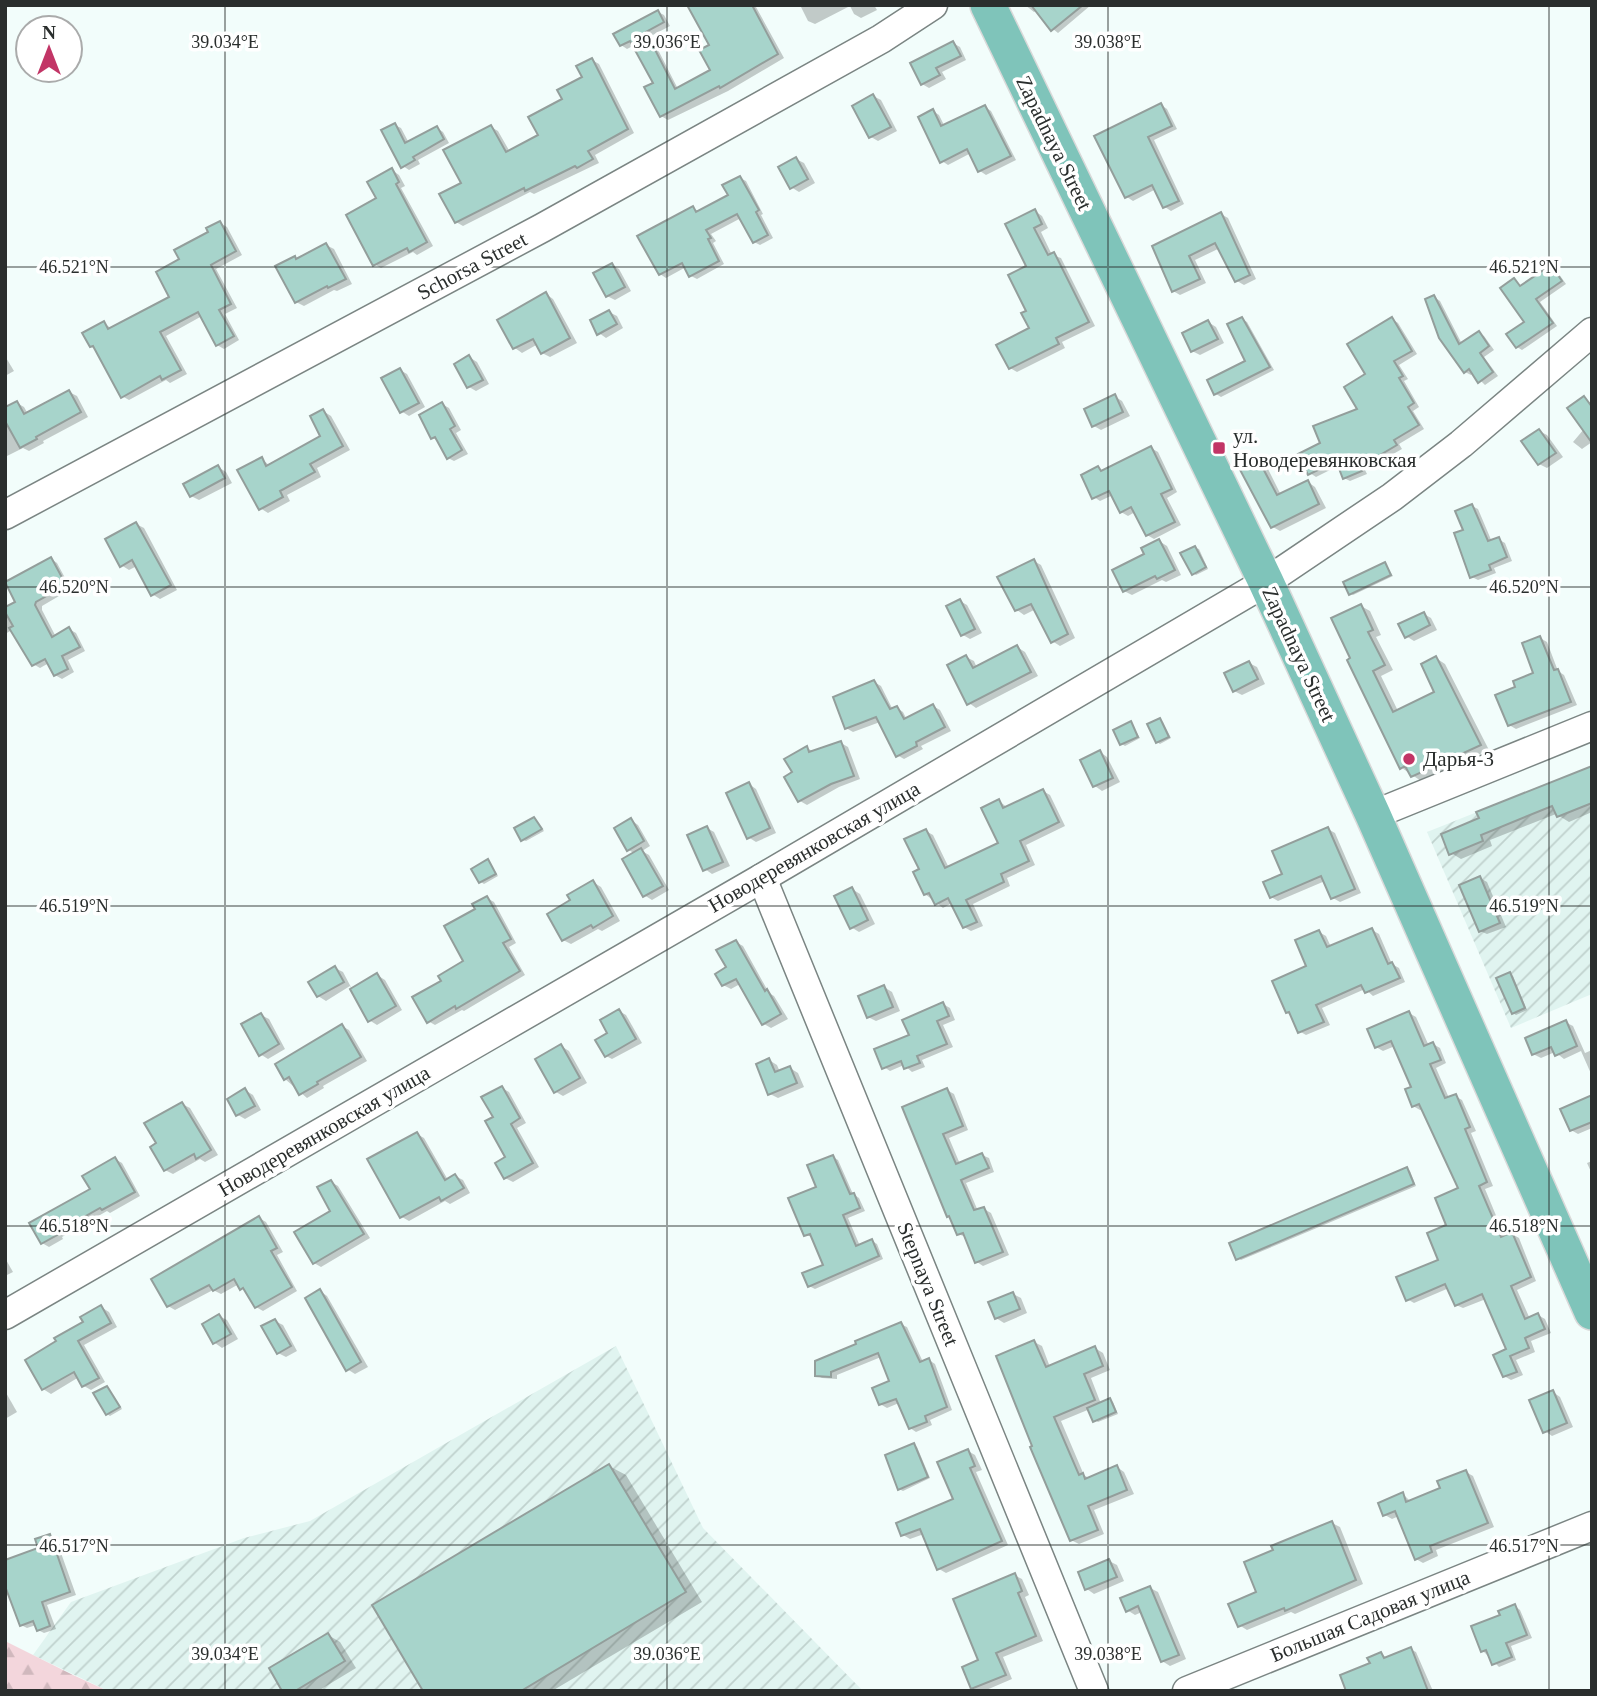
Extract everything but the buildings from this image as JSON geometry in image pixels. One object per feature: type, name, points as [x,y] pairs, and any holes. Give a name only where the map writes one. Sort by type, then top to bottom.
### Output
[{"type":"main road","name":"Zapadnaya Street","points":[[988,5],[1266,582],[1373,815],[1592,1312]]},
{"type":"street","name":"Schorsa Street","points":[[5,515],[542,228],[881,39],[933,5]]},
{"type":"street","name":"Новодеревянковская улица","points":[[5,1315],[762,878],[1266,582],[1392,497],[1461,444],[1592,332]]},
{"type":"street","points":[[1373,815],[1592,726]]},
{"type":"street","name":"Stepnaya Street","points":[[762,878],[1094,1691]]},
{"type":"street","name":"Большая Садовая улица","points":[[1187,1691],[1592,1526]]},
{"type":"shaded area","points":[[1592,766],[1592,994],[1511,1028],[1427,832]]},
{"type":"shaded area","points":[[616,1346],[703,1528],[863,1691],[108,1691],[33,1655],[71,1602],[244,1538],[310,1521]]},
{"type":"green space","points":[[5,1641],[73,1675],[108,1691],[5,1691]]},
{"type":"place","name":"ул. Новодеревянковская","points":[[1219,448]]},
{"type":"place","name":"Дарья-3","points":[[1409,759]]}]
